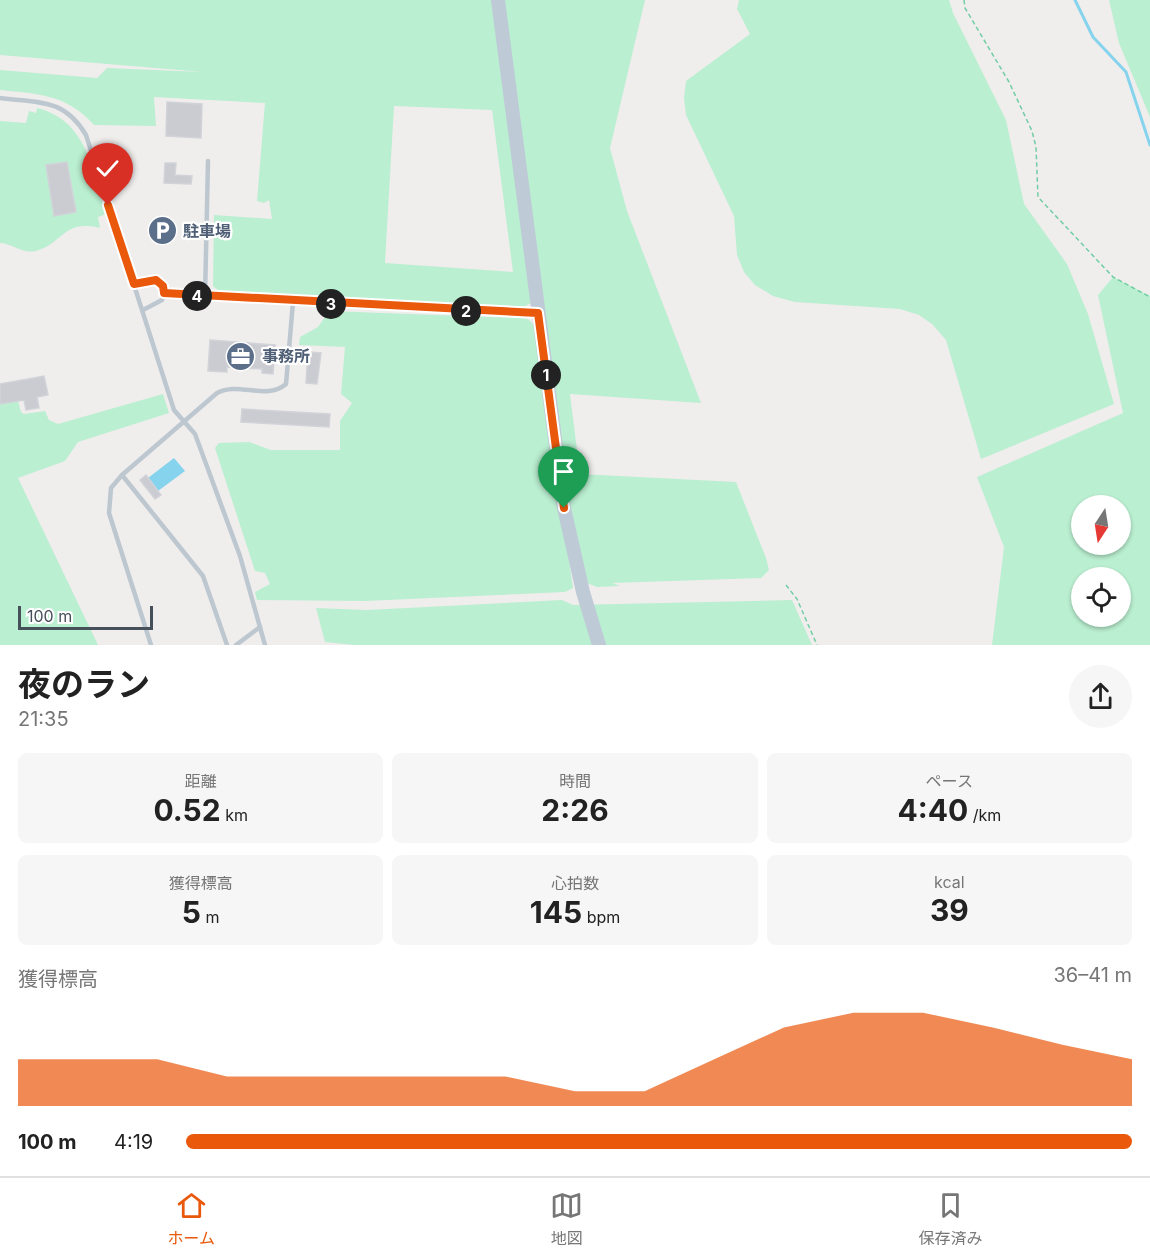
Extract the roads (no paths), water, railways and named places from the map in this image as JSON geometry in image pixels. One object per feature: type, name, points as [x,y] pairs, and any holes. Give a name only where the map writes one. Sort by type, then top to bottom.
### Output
[{"type":"street","points":[[498,0],[564,508],[582,592],[599,645]]},
{"type":"lane","points":[[0,98],[50,104],[75,117],[86,135],[174,410],[195,434],[240,556],[265,645]]},
{"type":"lane","points":[[205,297],[208,161]]},
{"type":"lane","points":[[134,284],[156,280],[163,286],[164,293],[159,303],[143,310]]},
{"type":"lane","points":[[164,293],[293,302],[538,313]]},
{"type":"lane","points":[[151,645],[108,513],[111,488],[122,475],[184,420],[225,389],[272,392],[286,384],[293,302]]},
{"type":"lane","points":[[122,475],[203,576],[227,645]]},
{"type":"lane","points":[[236,645],[260,627]]},
{"type":"water","points":[[174,458],[185,471],[158,491],[148,478]]},
{"type":"waterway","points":[[1075,0],[1093,37],[1126,72],[1150,145]]},
{"type":"place","name":"駐車場","points":[[162,231]]},
{"type":"place","name":"事務所","points":[[241,356]]}]
